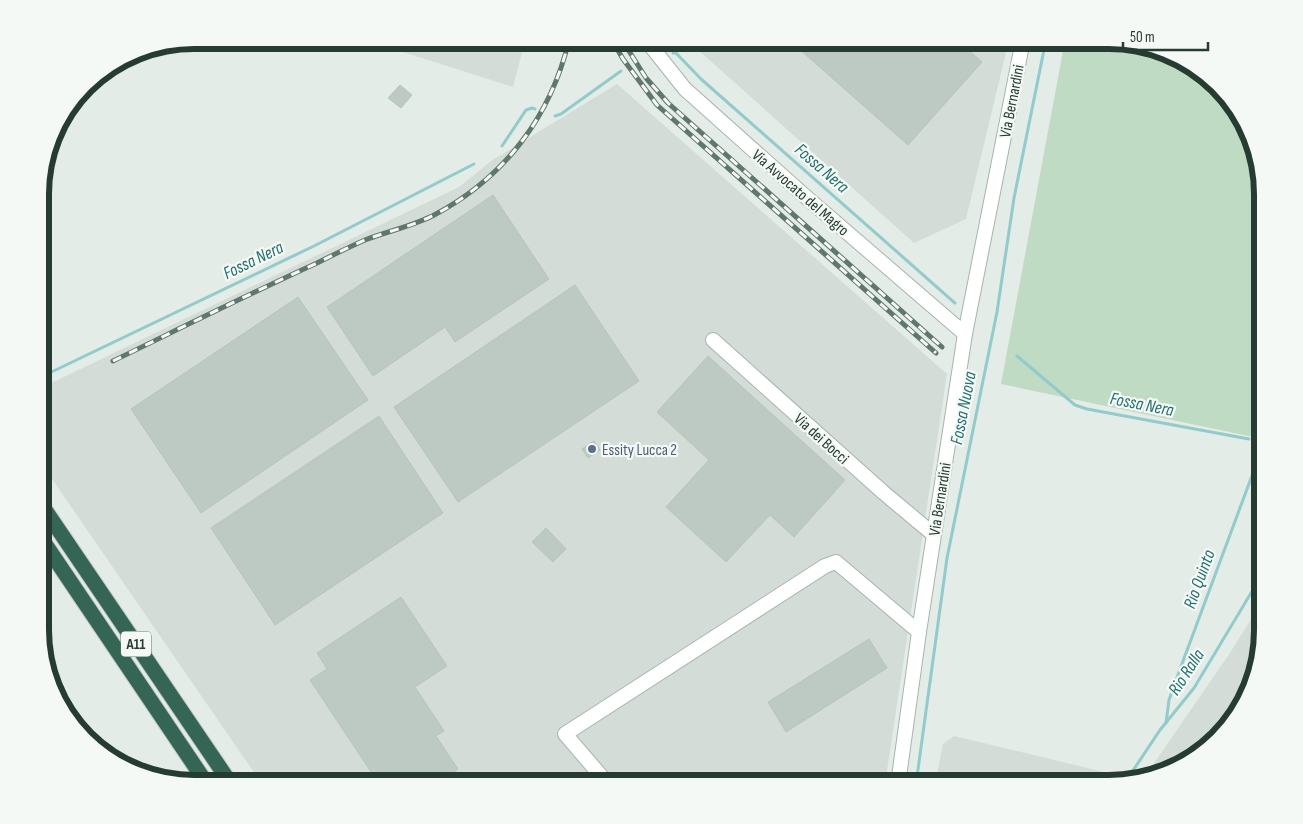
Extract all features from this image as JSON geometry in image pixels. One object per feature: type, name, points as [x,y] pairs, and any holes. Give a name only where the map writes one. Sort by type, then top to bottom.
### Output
[{"type":"highway","name":"A11","points":[[49,516],[224,775]]},
{"type":"highway","name":"A11","points":[[49,550],[201,775]]},
{"type":"street","name":"Via Avvocato del Magro","points":[[653,49],[685,89],[806,197],[965,334]]},
{"type":"street","name":"Via Bernardini","points":[[899,775],[918,632],[965,334],[1021,49]]},
{"type":"street","name":"Via dei Bocci","points":[[713,340],[884,494],[933,534]]},
{"type":"street","points":[[600,775],[565,734],[825,566],[836,562],[918,632]]},
{"type":"shaded area","points":[[393,49],[523,49],[513,87]]},
{"type":"shaded area","points":[[697,49],[1007,49],[966,219],[914,243]]},
{"type":"shaded area","points":[[617,84],[947,374],[886,775],[256,775],[49,475],[49,384],[459,187],[491,161]]},
{"type":"shaded area","points":[[1254,614],[1254,639],[1247,677],[1230,711],[1205,739],[1182,756],[1150,769],[1230,653]]},
{"type":"shaded area","points":[[954,736],[1100,771],[1109,775],[937,775],[943,744]]},
{"type":"green space","points":[[1063,49],[1128,50],[1165,60],[1182,68],[1205,85],[1230,113],[1243,138],[1253,175],[1254,437],[1001,384]]},
{"type":"building","points":[[799,49],[967,49],[982,62],[908,145]]},
{"type":"building","points":[[400,85],[412,95],[401,108],[388,98]]},
{"type":"building","points":[[493,195],[549,279],[455,342],[445,327],[373,376],[327,307]]},
{"type":"building","points":[[575,285],[639,381],[458,502],[394,407]]},
{"type":"building","points":[[298,297],[368,400],[201,513],[131,409]]},
{"type":"building","points":[[708,356],[845,480],[794,537],[770,515],[726,562],[666,507],[709,460],[657,412]]},
{"type":"building","points":[[379,416],[443,513],[275,625],[211,528]]},
{"type":"building","points":[[594,441],[600,450],[588,458],[582,449]]},
{"type":"building","points":[[546,528],[566,549],[553,562],[532,542]]},
{"type":"building","points":[[401,597],[447,666],[415,687],[444,731],[436,736],[458,769],[449,775],[373,775],[310,680],[327,669],[317,653]]},
{"type":"building","points":[[869,639],[887,668],[786,732],[768,702]]},
{"type":"waterway","name":"Fossa Nuova","points":[[917,775],[947,558],[997,312],[1014,198],[1044,49]]},
{"type":"waterway","name":"Fossa Nera","points":[[673,53],[676,53],[701,79],[955,303]]},
{"type":"waterway","name":"Fossa Nera","points":[[555,116],[561,114],[621,71]]},
{"type":"waterway","name":"Fossa Nera","points":[[502,146],[526,110],[535,109]]},
{"type":"waterway","name":"Fossa Nera","points":[[49,373],[314,246],[474,164]]},
{"type":"waterway","name":"Fossa Nera","points":[[1017,356],[1075,405],[1087,409],[1249,439]]},
{"type":"waterway","name":"Rio Quinto","points":[[1166,723],[1169,700],[1254,470]]},
{"type":"waterway","name":"Rio Ralla","points":[[1131,773],[1160,730],[1194,688],[1254,588]]},
{"type":"railway","points":[[113,361],[353,245],[428,218],[461,199],[504,163],[522,142],[550,94],[566,49]]},
{"type":"railway","points":[[617,49],[657,105],[936,353]]},
{"type":"railway","points":[[628,49],[646,78],[668,103],[942,347]]},
{"type":"place","name":"Essity Lucca 2","points":[[592,449]]}]
